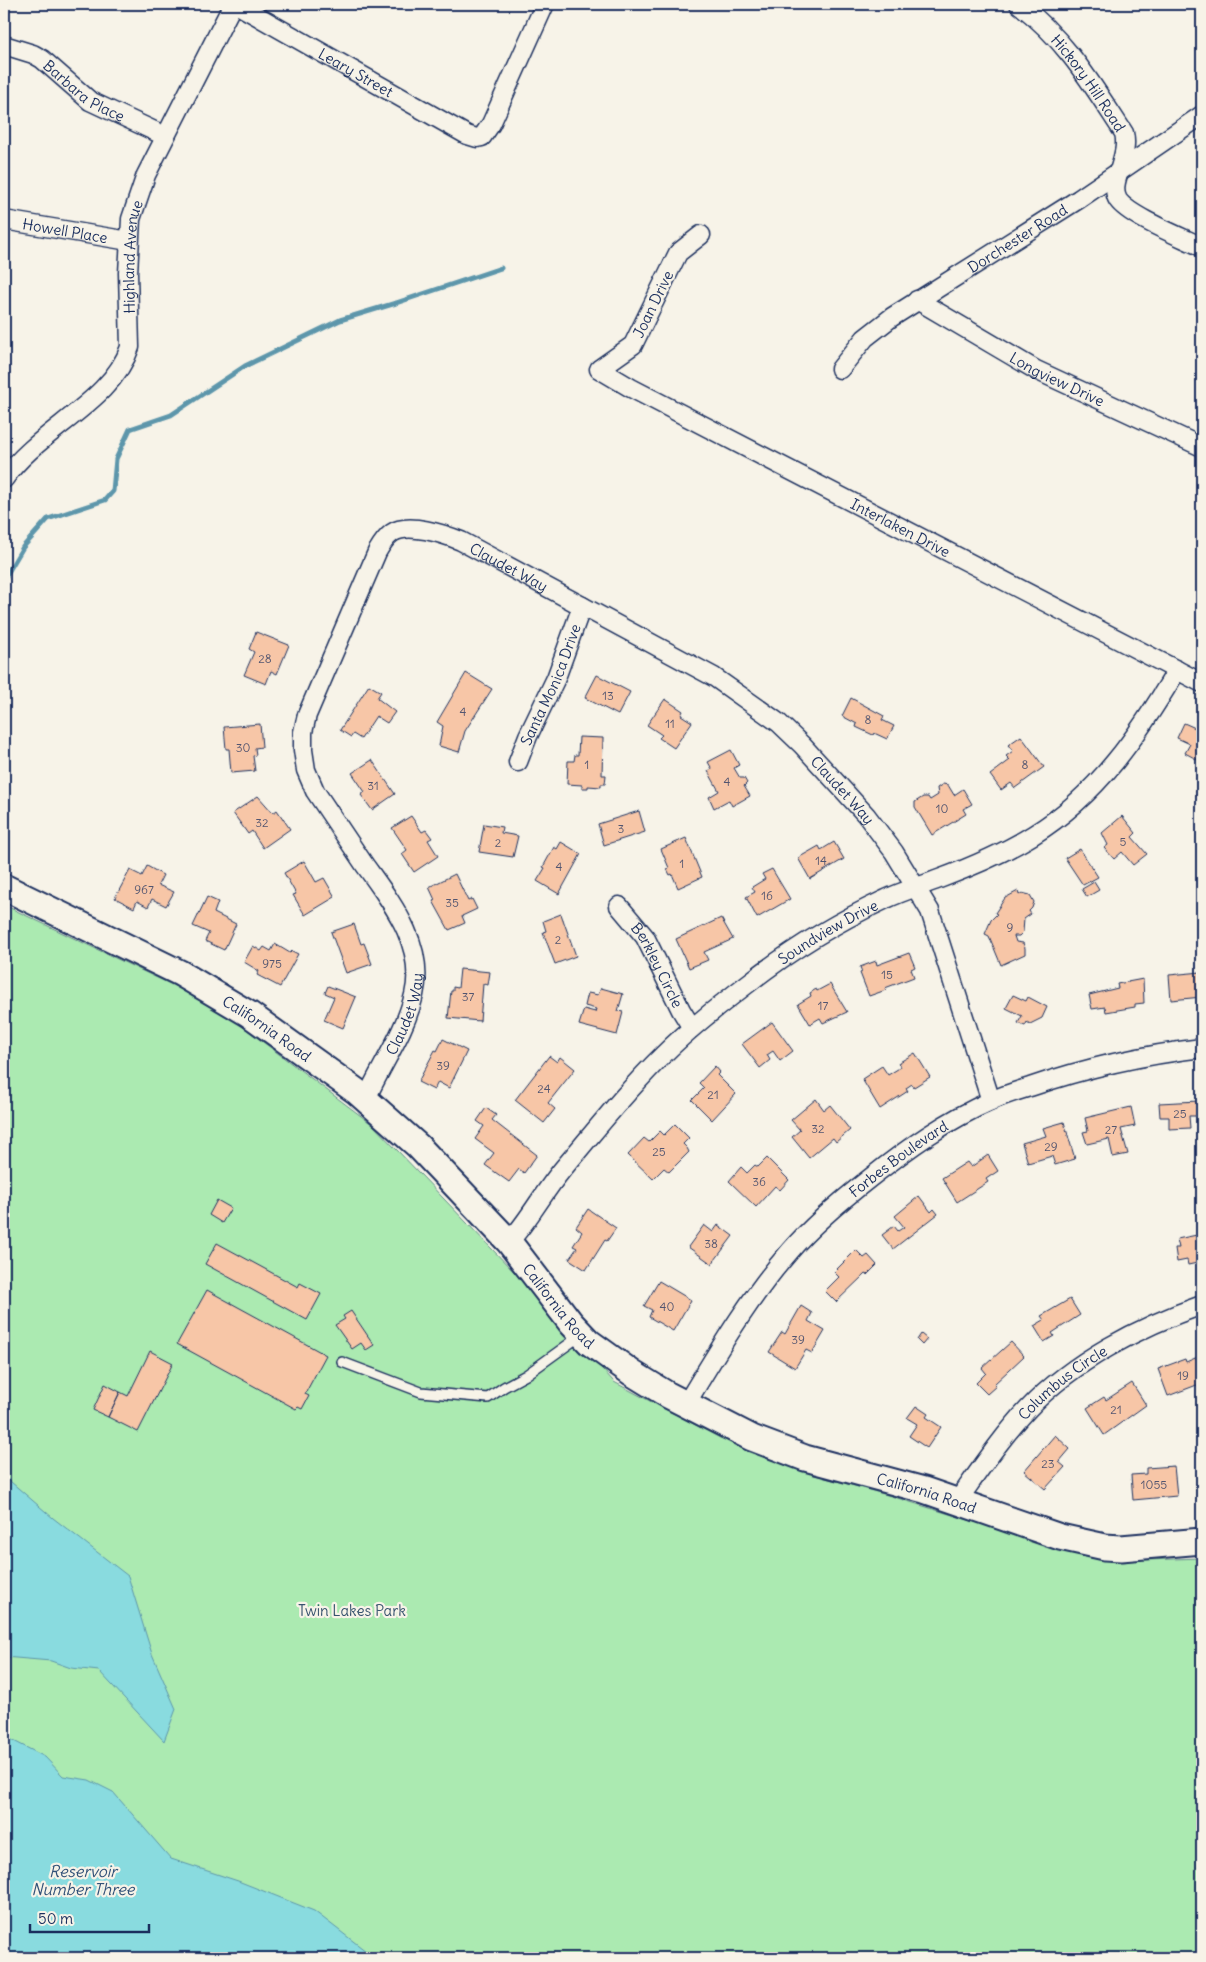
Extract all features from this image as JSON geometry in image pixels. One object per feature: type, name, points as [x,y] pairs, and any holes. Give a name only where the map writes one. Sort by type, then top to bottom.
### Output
[{"type":"main road","name":"California Road","points":[[4,887],[180,973],[288,1041],[366,1099],[418,1146],[509,1242],[571,1323],[582,1334],[599,1350],[632,1373],[686,1404],[752,1438],[805,1458],[924,1490],[1060,1537],[1105,1547],[1122,1548],[1202,1541]]},
{"type":"street","name":"Highland Avenue","points":[[4,479],[25,454],[108,386],[121,369],[130,347],[128,241],[131,219],[139,195],[166,136],[234,4]]},
{"type":"street","name":"Leary Street","points":[[234,4],[467,135],[477,138],[482,137],[486,133],[545,4]]},
{"type":"street","name":"Hickory Hill Road","points":[[1019,4],[1056,35],[1075,58],[1124,133],[1126,146],[1115,184],[1116,196],[1119,202],[1142,218],[1202,246]]},
{"type":"street","name":"Barbara Place","points":[[4,46],[33,54],[42,59],[90,101],[166,136]]},
{"type":"street","name":"Dorchester Road","points":[[840,369],[865,338],[917,300],[1079,199],[1202,115]]},
{"type":"street","name":"Howell Place","points":[[4,220],[128,241]]},
{"type":"street","name":"Joan Drive","points":[[599,369],[633,345],[678,253],[701,234]]},
{"type":"street","name":"Longview Drive","points":[[917,300],[1036,370],[1202,447]]},
{"type":"street","name":"Interlaken Drive","points":[[599,369],[639,392],[1202,683]]},
{"type":"street","name":"Claudet Way","points":[[366,1099],[408,1017],[416,984],[413,948],[396,911],[315,791],[306,770],[303,741],[305,724],[333,652],[377,552],[385,540],[398,530],[409,529],[442,533],[461,541],[701,669],[744,696],[779,723],[815,758],[866,814],[894,852],[930,911],[991,1100]]},
{"type":"street","name":"Santa Monica Drive","points":[[518,762],[528,736],[556,678],[582,606]]},
{"type":"street","name":"Soundview Drive","points":[[509,1242],[524,1226],[559,1174],[597,1128],[663,1055],[692,1028],[751,981],[797,949],[886,899],[942,878],[1013,847],[1035,834],[1074,804],[1098,782],[1121,756],[1144,724],[1176,670]]},
{"type":"street","name":"Berkley Circle","points":[[619,906],[645,937],[681,1010],[692,1028]]},
{"type":"street","name":"Forbes Boulevard","points":[[686,1404],[726,1338],[754,1297],[791,1250],[842,1201],[897,1157],[944,1125],[991,1100],[1071,1072],[1147,1055],[1202,1048]]},
{"type":"street","name":"Columbus Circle","points":[[956,1502],[1029,1409],[1063,1379],[1096,1354],[1175,1314],[1202,1305]]},
{"type":"lane","points":[[342,1362],[420,1392],[488,1398],[526,1375],[582,1334]]},
{"type":"green space","name":"Twin Lakes Park","points":[[4,905],[214,1005],[373,1125],[515,1273],[614,1382],[720,1438],[815,1475],[891,1496],[1072,1552],[1118,1561],[1202,1558],[1202,1958],[4,1958]]},
{"type":"water","points":[[4,1476],[53,1518],[128,1576],[152,1654],[176,1709],[164,1741],[99,1671],[71,1668],[51,1661],[4,1657]]},
{"type":"water","name":"Reservoir Number Three","points":[[4,1736],[45,1757],[63,1776],[89,1780],[113,1792],[171,1859],[238,1881],[314,1911],[375,1958],[4,1958]]},
{"type":"building","points":[[256,632],[289,645],[277,674],[271,671],[266,684],[244,675],[254,652],[249,649]]},
{"type":"building","points":[[466,673],[492,689],[465,731],[459,752],[439,746],[443,726],[437,722]]},
{"type":"building","points":[[597,675],[630,692],[618,715],[585,698]]},
{"type":"building","points":[[369,685],[381,692],[377,698],[395,712],[387,723],[376,716],[361,739],[353,734],[351,737],[340,730]]},
{"type":"building","points":[[851,698],[884,716],[882,720],[894,726],[887,739],[856,727],[857,724],[842,716]]},
{"type":"building","points":[[665,699],[683,711],[681,715],[692,722],[674,748],[659,738],[662,735],[647,725]]},
{"type":"building","points":[[1184,723],[1202,731],[1202,762],[1185,753],[1190,744],[1177,738]]},
{"type":"building","points":[[260,724],[262,747],[255,748],[256,755],[253,756],[255,771],[231,773],[229,749],[226,749],[224,727]]},
{"type":"building","points":[[1021,736],[1044,767],[1015,788],[1011,783],[1001,790],[990,775],[1010,760],[1006,756],[1013,751],[1008,745]]},
{"type":"building","points":[[579,737],[603,738],[602,775],[606,775],[605,784],[601,784],[601,787],[588,786],[588,788],[582,788],[582,785],[567,784],[568,761],[574,761],[575,755],[578,755]]},
{"type":"building","points":[[731,750],[739,765],[734,768],[740,778],[744,778],[747,783],[744,786],[750,796],[732,806],[729,800],[714,808],[709,797],[719,791],[708,771],[712,769],[708,762]]},
{"type":"building","points":[[372,760],[395,794],[372,810],[361,795],[365,792],[352,773]]},
{"type":"building","points":[[943,784],[948,785],[954,795],[963,789],[972,804],[963,809],[966,814],[932,835],[915,807],[915,802],[923,797],[928,797],[930,800],[938,795],[937,788]]},
{"type":"building","points":[[258,796],[273,813],[277,810],[290,829],[263,848],[252,831],[248,834],[233,813]]},
{"type":"building","points":[[639,811],[645,832],[604,845],[598,824]]},
{"type":"building","points":[[411,816],[422,832],[426,830],[432,838],[428,840],[438,856],[414,872],[402,854],[407,850],[392,828]]},
{"type":"building","points":[[1122,816],[1136,833],[1132,837],[1147,854],[1133,865],[1122,852],[1114,859],[1104,848],[1108,845],[1102,833]]},
{"type":"building","points":[[484,824],[502,827],[501,833],[518,836],[513,857],[479,852]]},
{"type":"building","points":[[686,838],[702,877],[678,888],[672,874],[670,875],[667,869],[669,868],[661,849]]},
{"type":"building","points":[[561,842],[581,854],[559,894],[537,881],[554,847],[557,849]]},
{"type":"building","points":[[834,842],[844,859],[810,879],[798,858],[819,846],[821,850]]},
{"type":"building","points":[[1080,849],[1098,877],[1083,885],[1065,858]]},
{"type":"building","points":[[304,861],[316,882],[324,878],[335,897],[305,915],[293,895],[296,894],[284,873]]},
{"type":"building","points":[[147,866],[163,875],[158,885],[174,892],[166,906],[152,899],[148,907],[137,901],[134,908],[115,898],[130,870],[142,876]]},
{"type":"building","points":[[772,869],[790,899],[757,918],[746,897],[755,892],[752,887],[765,879],[762,874]]},
{"type":"building","points":[[455,874],[468,901],[472,899],[477,909],[462,916],[465,923],[449,930],[433,901],[435,900],[429,887]]},
{"type":"building","points":[[1094,882],[1099,890],[1087,897],[1082,889]]},
{"type":"building","points":[[1018,891],[1019,895],[1022,893],[1030,895],[1034,902],[1029,911],[1031,914],[1024,919],[1023,932],[1019,936],[1014,936],[1016,942],[1023,943],[1025,954],[1001,965],[989,936],[985,934],[991,920],[997,914],[995,913],[1005,898]]},
{"type":"building","points":[[207,897],[218,902],[214,913],[236,924],[224,950],[205,941],[209,933],[193,926]]},
{"type":"building","points":[[561,914],[576,956],[555,964],[543,932],[546,931],[543,921]]},
{"type":"building","points":[[721,918],[733,939],[704,952],[708,960],[689,968],[676,939]]},
{"type":"building","points":[[354,924],[361,944],[364,943],[372,964],[346,973],[331,932]]},
{"type":"building","points":[[275,944],[290,953],[292,951],[298,954],[280,987],[257,975],[259,971],[244,962],[253,946],[261,951],[264,947],[271,951]]},
{"type":"building","points":[[909,953],[915,967],[911,969],[914,977],[869,996],[860,973],[862,972],[860,967],[876,961],[877,965]]},
{"type":"building","points":[[460,969],[490,972],[488,985],[483,984],[480,1021],[448,1018],[451,991],[453,991],[453,987],[458,988]]},
{"type":"building","points":[[1202,972],[1202,997],[1171,1000],[1169,975]]},
{"type":"building","points":[[1143,979],[1144,1003],[1135,1004],[1135,1007],[1106,1012],[1105,1007],[1092,1009],[1089,995],[1118,988],[1117,984]]},
{"type":"building","points":[[830,984],[847,1012],[823,1023],[820,1018],[810,1024],[798,1004],[811,996],[810,993],[816,989],[817,991]]},
{"type":"building","points":[[328,986],[356,997],[343,1028],[324,1020],[334,997],[325,993]]},
{"type":"building","points":[[601,988],[623,994],[618,1011],[623,1012],[617,1035],[579,1025],[584,1009],[595,1012],[596,1009],[585,1006],[588,993],[598,995]]},
{"type":"building","points":[[1013,995],[1026,1001],[1028,997],[1047,1007],[1042,1018],[1030,1024],[1027,1022],[1025,1026],[1018,1023],[1022,1016],[1006,1008]]},
{"type":"building","points":[[772,1022],[793,1051],[780,1061],[773,1051],[767,1055],[770,1060],[760,1068],[742,1044]]},
{"type":"building","points":[[443,1039],[467,1051],[449,1088],[438,1082],[434,1090],[418,1082]]},
{"type":"building","points":[[915,1053],[930,1077],[914,1087],[912,1084],[906,1088],[908,1091],[880,1109],[862,1079],[882,1066],[888,1075],[901,1067],[898,1063]]},
{"type":"building","points":[[549,1056],[557,1062],[560,1057],[575,1069],[548,1103],[555,1109],[544,1123],[515,1100]]},
{"type":"building","points":[[715,1066],[720,1072],[717,1075],[736,1094],[712,1120],[692,1100],[704,1088],[699,1083]]},
{"type":"building","points":[[816,1099],[824,1110],[830,1105],[850,1130],[836,1142],[833,1138],[809,1158],[792,1137],[800,1130],[791,1120]]},
{"type":"building","points":[[1199,1101],[1200,1116],[1189,1116],[1190,1128],[1169,1129],[1169,1117],[1160,1117],[1159,1103]]},
{"type":"building","points":[[1131,1107],[1135,1126],[1121,1129],[1128,1154],[1113,1157],[1109,1139],[1087,1144],[1083,1132],[1088,1131],[1085,1118]]},
{"type":"building","points":[[486,1108],[496,1115],[492,1120],[537,1155],[524,1173],[519,1169],[509,1182],[485,1165],[494,1153],[475,1139],[484,1126],[477,1121]]},
{"type":"building","points":[[1064,1122],[1075,1159],[1055,1165],[1052,1156],[1028,1163],[1022,1143],[1046,1136],[1043,1128]]},
{"type":"building","points":[[675,1124],[689,1138],[683,1144],[689,1152],[669,1172],[664,1168],[653,1179],[628,1155],[644,1138],[649,1142],[660,1131],[664,1135]]},
{"type":"building","points":[[988,1155],[998,1171],[986,1179],[988,1182],[957,1202],[942,1178],[967,1162],[971,1167]]},
{"type":"building","points":[[767,1158],[789,1180],[780,1190],[775,1186],[756,1207],[729,1181],[741,1167],[747,1173],[755,1165],[758,1167]]},
{"type":"building","points":[[919,1196],[931,1212],[934,1209],[938,1214],[893,1249],[882,1235],[894,1226],[898,1231],[904,1227],[895,1216]]},
{"type":"building","points":[[217,1200],[231,1208],[222,1223],[209,1215]]},
{"type":"building","points":[[588,1209],[616,1228],[607,1241],[605,1240],[586,1270],[569,1259],[577,1248],[573,1246],[582,1232],[576,1227]]},
{"type":"building","points":[[704,1225],[713,1232],[718,1225],[733,1236],[712,1264],[688,1247]]},
{"type":"building","points":[[1202,1234],[1202,1262],[1188,1265],[1187,1260],[1177,1262],[1175,1248],[1179,1248],[1177,1239]]},
{"type":"building","points":[[217,1243],[298,1287],[300,1283],[321,1294],[307,1320],[205,1264]]},
{"type":"building","points":[[856,1250],[864,1258],[868,1255],[877,1265],[836,1302],[825,1291],[839,1277],[834,1272]]},
{"type":"building","points":[[659,1281],[691,1300],[673,1331],[649,1317],[652,1310],[644,1306]]},
{"type":"building","points":[[207,1290],[326,1355],[305,1394],[309,1396],[302,1409],[298,1407],[296,1409],[177,1344]]},
{"type":"building","points":[[1070,1299],[1080,1315],[1052,1333],[1054,1336],[1044,1342],[1034,1326],[1044,1320],[1041,1316]]},
{"type":"building","points":[[801,1306],[812,1313],[808,1321],[825,1331],[812,1353],[806,1350],[795,1368],[769,1352],[782,1332],[785,1334]]},
{"type":"building","points":[[351,1311],[374,1345],[366,1350],[361,1343],[352,1349],[335,1325],[345,1319],[343,1316]]},
{"type":"building","points":[[921,1334],[927,1339],[922,1345],[917,1340]]},
{"type":"building","points":[[1011,1342],[1024,1356],[994,1384],[996,1386],[987,1394],[976,1383],[986,1373],[982,1368]]},
{"type":"building","points":[[150,1351],[173,1363],[138,1432],[108,1417],[120,1392],[128,1396]]},
{"type":"building","points":[[1200,1356],[1202,1362],[1202,1383],[1168,1396],[1158,1369],[1185,1359],[1186,1362]]},
{"type":"building","points":[[1132,1383],[1146,1405],[1104,1435],[1087,1408],[1104,1397],[1106,1400]]},
{"type":"building","points":[[105,1384],[120,1392],[108,1417],[93,1410]]},
{"type":"building","points":[[916,1406],[928,1414],[926,1417],[941,1427],[927,1448],[909,1436],[917,1424],[907,1418]]},
{"type":"building","points":[[1055,1435],[1070,1449],[1059,1462],[1065,1467],[1045,1489],[1024,1471]]},
{"type":"building","points":[[1174,1466],[1177,1496],[1133,1500],[1131,1475],[1146,1474],[1146,1468]]},
{"type":"waterway","points":[[4,631],[6,621],[4,579],[23,547],[48,519],[105,500],[113,491],[116,459],[130,429],[171,415],[245,366],[340,320],[501,268]]}]
